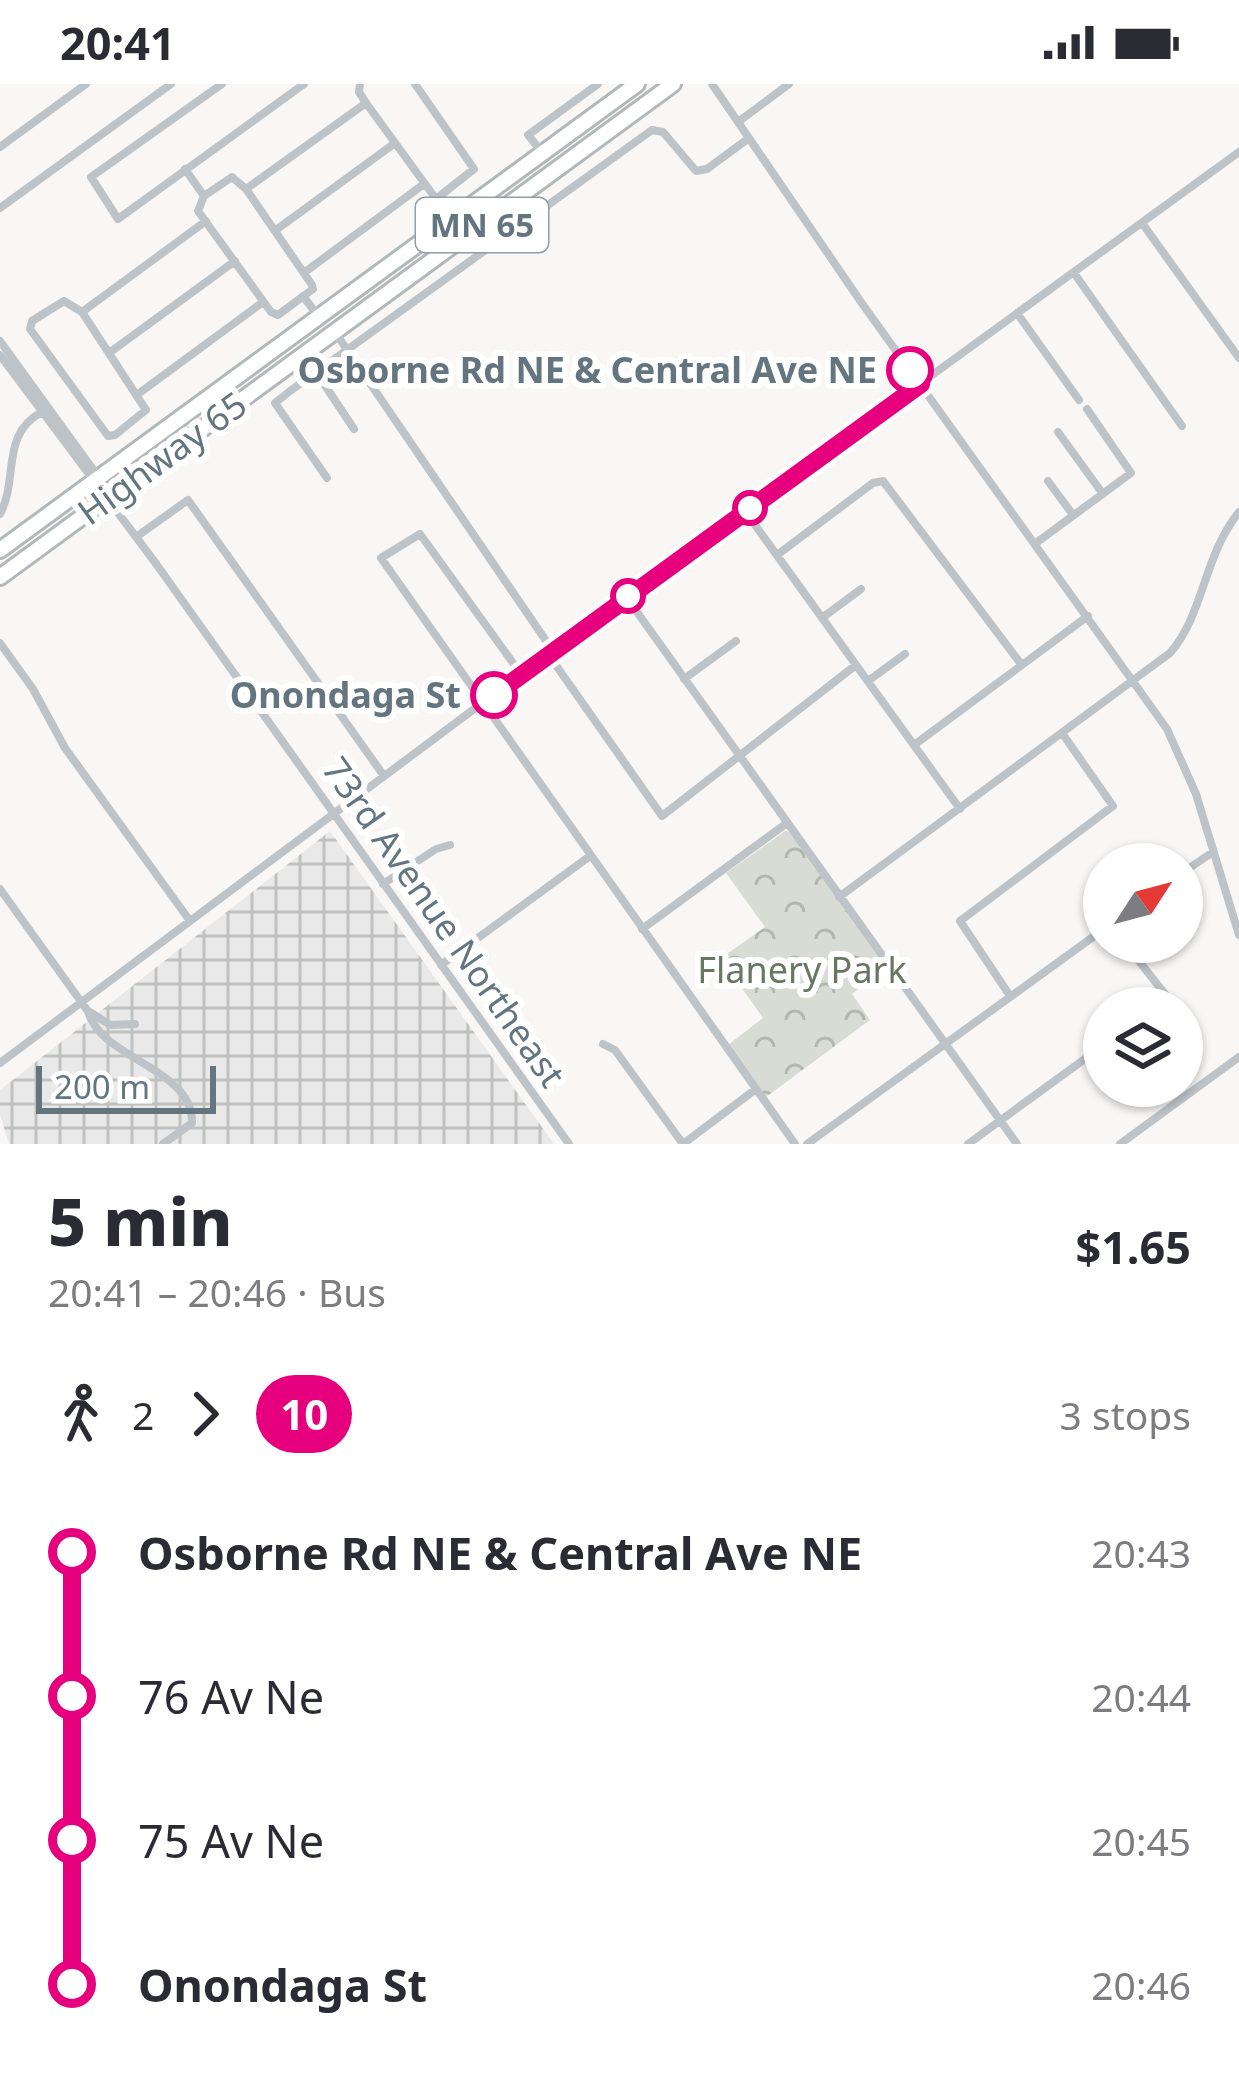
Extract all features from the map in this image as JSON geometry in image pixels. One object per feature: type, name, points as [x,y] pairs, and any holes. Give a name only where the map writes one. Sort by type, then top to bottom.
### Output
[{"type":"highway","name":"Highway 65","points":[[0,550],[637,84]]},
{"type":"highway","name":"Highway 65","points":[[0,578],[673,84]]},
{"type":"street","points":[[0,147],[86,84]]},
{"type":"street","points":[[0,208],[170,84]]},
{"type":"street","points":[[223,84],[91,177],[118,219],[304,84]]},
{"type":"street","points":[[360,84],[366,103],[436,199],[474,169],[415,84]]},
{"type":"street","points":[[542,153],[528,135],[598,84]]},
{"type":"street","points":[[712,84],[1133,680],[1184,760],[1239,935]]},
{"type":"street","points":[[737,122],[790,84]]},
{"type":"street","points":[[246,189],[366,103]]},
{"type":"street","points":[[327,478],[275,404],[652,130],[664,132],[696,171],[749,138]]},
{"type":"street","points":[[276,230],[395,143]]},
{"type":"street","points":[[0,1064],[84,1006],[521,674],[1239,152]]},
{"type":"street","points":[[185,170],[204,196]]},
{"type":"street","points":[[313,289],[278,315],[263,302],[198,211],[204,196],[232,177],[246,189],[305,272],[324,312]]},
{"type":"street","points":[[305,272],[424,184]]},
{"type":"street","points":[[82,312],[206,221]]},
{"type":"street","points":[[1142,223],[1239,358]]},
{"type":"street","points":[[109,353],[235,260]]},
{"type":"street","points":[[1074,273],[1182,426]]},
{"type":"street","points":[[303,296],[324,312]]},
{"type":"street","points":[[64,301],[82,312],[146,410],[116,435],[108,436],[30,329],[32,321],[64,301]]},
{"type":"street","points":[[138,394],[263,302]]},
{"type":"street","points":[[1017,313],[1078,400]]},
{"type":"street","points":[[334,332],[662,816],[856,665]]},
{"type":"street","name":"73rd Avenue Northeast","points":[[0,341],[44,410]]},
{"type":"street","name":"73rd Avenue Northeast","points":[[0,355],[96,479],[569,1144]]},
{"type":"street","points":[[316,372],[354,429]]},
{"type":"street","points":[[0,514],[18,429],[44,410]]},
{"type":"street","points":[[1036,543],[1131,472],[1087,410]]},
{"type":"street","points":[[1058,432],[1102,494]]},
{"type":"street","points":[[777,555],[873,483],[883,481],[1021,664]]},
{"type":"street","points":[[1048,481],[1073,515]]},
{"type":"street","points":[[136,537],[188,500],[384,776]]},
{"type":"street","points":[[746,511],[960,809]]},
{"type":"street","points":[[839,897],[1170,653],[1184,636],[1216,544],[1239,512]]},
{"type":"street","points":[[521,674],[420,534],[381,559],[795,1144]]},
{"type":"street","points":[[822,618],[861,589]]},
{"type":"street","points":[[627,598],[1017,1144]]},
{"type":"street","points":[[914,745],[1088,616]]},
{"type":"street","points":[[684,680],[736,641]]},
{"type":"street","points":[[0,643],[33,689],[65,748],[190,921]]},
{"type":"street","points":[[868,681],[904,654]]},
{"type":"street","points":[[1010,996],[960,921],[1113,806],[1062,733]]},
{"type":"street","points":[[642,929],[787,823]]},
{"type":"street","points":[[383,884],[450,845]]},
{"type":"street","points":[[1203,859],[1213,852]]},
{"type":"street","points":[[441,965],[590,856]]},
{"type":"street","points":[[0,889],[99,1031],[167,1081],[191,1110],[192,1123],[163,1144]]},
{"type":"street","points":[[807,1144],[1083,943]]},
{"type":"street","points":[[1140,963],[1159,987]]},
{"type":"street","points":[[84,1006],[110,1025],[135,1024]]},
{"type":"street","points":[[603,1043],[615,1050],[683,1144],[756,1089]]},
{"type":"street","points":[[1120,1144],[1239,1057]]},
{"type":"street","points":[[968,1144],[1083,1060]]},
{"type":"shaded area","points":[[330,831],[554,1144],[9,1144],[0,1115],[0,1090]]},
{"type":"green space","name":"Flanery Park","points":[[785,831],[886,967],[852,994],[870,1020],[766,1097],[728,1045],[763,1018],[721,958],[765,927],[726,873]]},
{"type":"bus line","name":"10","points":[[494,695],[921,384],[910,370]]},
{"type":"place","name":"Osborne Rd NE & Central Ave NE","points":[[910,370]]},
{"type":"place","name":"Onondaga St","points":[[494,695]]}]
